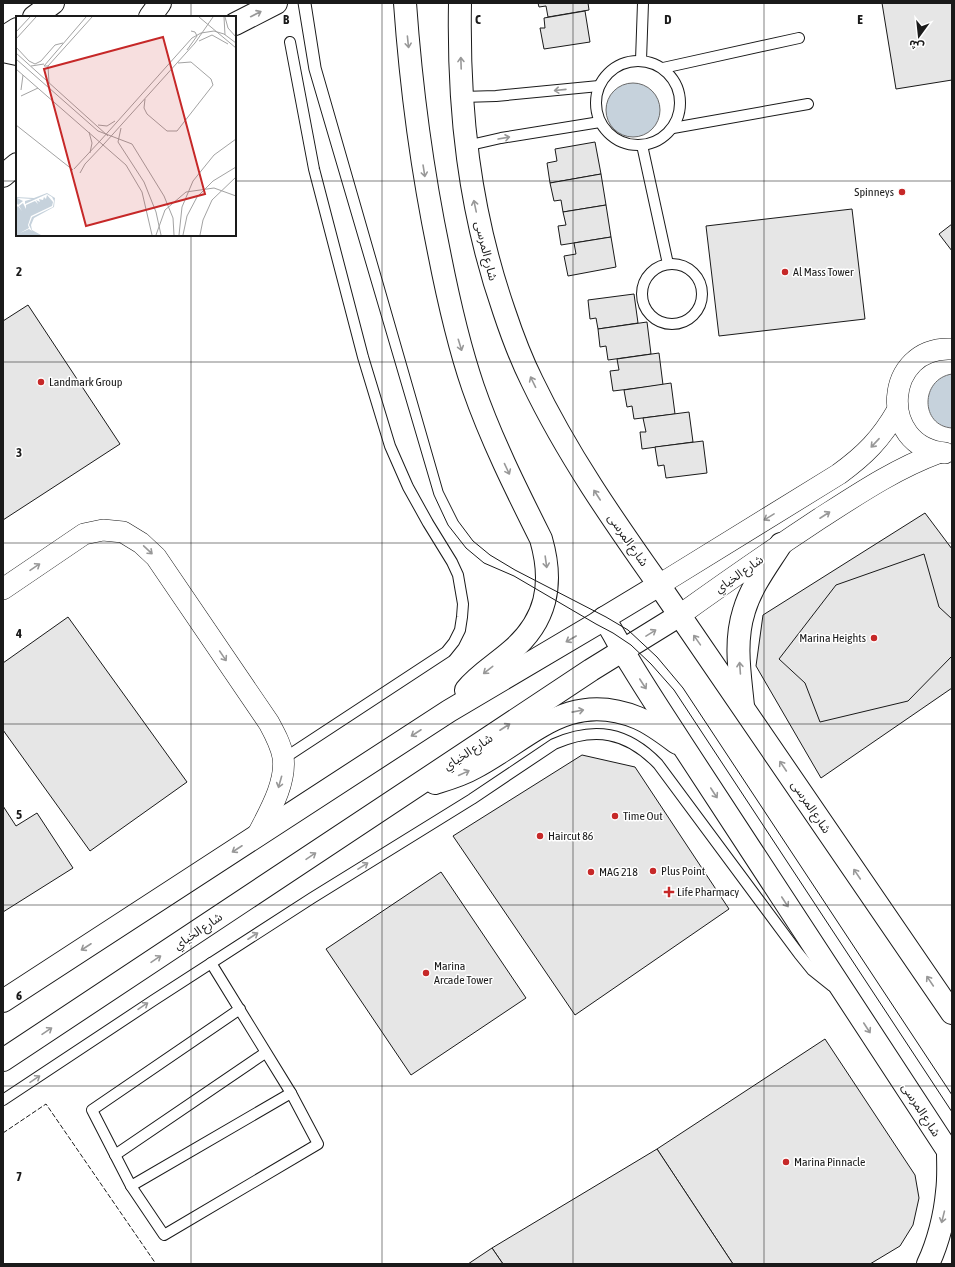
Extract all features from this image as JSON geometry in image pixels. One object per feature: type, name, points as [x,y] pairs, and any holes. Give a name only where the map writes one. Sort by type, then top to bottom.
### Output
[{"type":"main road","points":[[35,16],[52,3]]},
{"type":"main road","points":[[151,16],[160,3]]},
{"type":"main road","points":[[236,23],[276,3]]},
{"type":"main road","points":[[405,3],[412,80],[421,149],[431,212],[450,307],[473,386],[491,434],[541,539],[548,570],[548,586],[544,601],[531,630],[521,642],[469,686],[449,711]]},
{"type":"main road","name":"شارع المرسى","points":[[460,3],[462,97],[466,146],[472,189],[484,245],[496,286],[512,334],[532,380],[554,425],[624,535],[952,1013]]},
{"type":"main road","points":[[3,38],[16,30]]},
{"type":"main road","points":[[3,52],[16,54]]},
{"type":"main road","points":[[3,176],[16,165]]},
{"type":"main road","points":[[743,707],[739,648],[740,627],[744,612],[755,585],[781,544]]},
{"type":"main road","points":[[3,1000],[449,711],[659,585]]},
{"type":"main road","name":"شارع الخياي","points":[[3,1060],[591,670],[680,615]]},
{"type":"main road","name":"شارع المرسى","points":[[604,618],[685,749],[950,1154]]},
{"type":"main road","points":[[414,788],[455,777],[493,757],[551,720],[580,710],[611,710],[625,713],[653,726],[685,749]]},
{"type":"main road","points":[[928,1264],[935,1247],[945,1208],[948,1190],[950,1154]]},
{"type":"street","points":[[947,455],[927,448],[916,442],[907,433],[901,423],[897,411],[896,398],[904,374],[911,364],[921,356],[933,351],[945,348],[952,349]]},
{"type":"street","points":[[659,585],[839,474],[855,462],[880,437],[897,411]]},
{"type":"street","name":"شارع الخياي","points":[[680,615],[781,544],[870,486],[905,467],[947,455]]},
{"type":"street","points":[[3,589],[84,534],[103,530],[123,532],[141,543],[156,557],[269,723],[278,739],[283,758],[282,776],[277,795],[257,836]]},
{"type":"lane","points":[[641,60],[643,3]]},
{"type":"lane","points":[[663,68],[799,38]]},
{"type":"lane","points":[[283,758],[446,652],[454,642],[460,630],[463,604],[458,575],[452,562],[408,487],[390,446],[363,357],[314,169],[290,42]]},
{"type":"lane","points":[[641,60],[652,62],[663,68],[671,75],[681,96],[681,107],[673,128],[664,137],[654,143],[642,145],[632,145],[613,137],[606,131],[600,122],[596,111],[596,98],[599,86],[606,75],[616,66],[628,61],[641,60]]},
{"type":"lane","points":[[462,97],[496,96],[599,86]]},
{"type":"lane","points":[[673,128],[808,104]]},
{"type":"lane","points":[[466,146],[501,138],[600,122]]},
{"type":"lane","points":[[642,145],[668,264]]},
{"type":"lane","points":[[668,264],[679,265],[689,269],[697,277],[701,287],[702,298],[698,308],[691,317],[682,322],[671,324],[660,322],[651,315],[645,306],[642,295],[643,284],[649,275],[657,268],[668,264]]},
{"type":"lane","points":[[3,1100],[211,963],[312,898],[472,799],[554,744],[566,738],[592,733],[617,737],[629,741],[654,760],[798,954],[812,970],[828,984],[846,995]]},
{"type":"lane","points":[[211,963],[240,1009],[265,1053],[291,1093],[318,1144],[164,1235],[130,1186],[92,1110],[240,1009]]},
{"type":"lane","points":[[115,1155],[265,1053]]},
{"type":"lane","points":[[130,1186],[291,1093]]},
{"type":"shaded area","points":[[628,83],[638,83],[652,91],[658,100],[660,110],[658,120],[652,129],[638,137],[628,137],[618,132],[611,125],[606,115],[606,105],[611,95],[618,88]]},
{"type":"shaded area","points":[[952,374],[952,428],[942,425],[934,419],[928,402],[934,384],[942,378]]},
{"type":"building","points":[[538,3],[588,3],[589,10],[548,17],[546,6],[539,7]]},
{"type":"building","points":[[882,3],[952,3],[952,80],[896,89]]},
{"type":"building","points":[[585,11],[590,42],[544,49],[540,28],[545,28],[544,18]]},
{"type":"building","points":[[595,142],[601,174],[550,183],[547,163],[557,161],[555,149]]},
{"type":"building","points":[[601,174],[606,205],[563,212],[561,200],[554,201],[550,183]]},
{"type":"building","points":[[606,205],[611,237],[561,245],[558,226],[566,225],[563,212]]},
{"type":"building","name":"Al Mass Tower","points":[[852,209],[865,319],[719,336],[706,226]]},
{"type":"building","points":[[952,224],[952,251],[939,234]]},
{"type":"building","points":[[611,237],[616,267],[568,276],[564,256],[576,254],[574,243]]},
{"type":"building","points":[[634,294],[638,323],[598,329],[596,318],[590,319],[588,300]]},
{"type":"building","name":"Landmark Group","points":[[28,305],[120,444],[3,520],[3,321]]},
{"type":"building","points":[[647,322],[651,354],[608,360],[606,346],[600,347],[598,329]]},
{"type":"building","points":[[659,353],[663,385],[613,391],[610,371],[619,370],[617,359]]},
{"type":"building","points":[[671,383],[675,414],[634,419],[632,406],[627,407],[624,390]]},
{"type":"building","points":[[689,412],[693,442],[642,449],[640,432],[646,432],[643,418]]},
{"type":"building","points":[[703,441],[707,473],[666,478],[664,465],[658,466],[655,447]]},
{"type":"building","points":[[925,513],[952,549],[952,688],[821,778],[756,666],[763,615]]},
{"type":"building","name":"Marina Heights","points":[[924,554],[939,607],[952,619],[952,656],[908,701],[820,722],[805,683],[779,659],[836,585]]},
{"type":"building","points":[[68,617],[187,782],[90,851],[3,730],[3,663]]},
{"type":"building","name":"MAG 218","points":[[582,755],[635,767],[729,909],[575,1015],[453,836]]},
{"type":"building","points":[[3,806],[16,826],[37,813],[73,868],[3,912]]},
{"type":"building","name":"Marina Arcade Tower","points":[[441,872],[526,998],[411,1075],[326,949]]},
{"type":"building","name":"Marina Pinnacle","points":[[825,1039],[915,1175],[919,1198],[913,1225],[900,1246],[870,1264],[733,1264],[657,1149]]},
{"type":"building","points":[[657,1149],[733,1264],[503,1264],[492,1248]]},
{"type":"building","points":[[492,1248],[503,1264],[468,1264]]},
{"type":"tram line","points":[[298,3],[309,70],[434,495],[448,525],[466,548],[484,563],[514,576],[631,645],[651,664],[674,690],[952,1112]]},
{"type":"tram line","points":[[311,3],[321,67],[443,491],[458,521],[473,541],[490,555],[515,570],[628,630],[657,657],[683,688],[952,1095]]},
{"type":"fence","points":[[3,1133],[46,1104],[156,1264]]},
{"type":"place","name":"Spinneys","points":[[902,192]]},
{"type":"place","name":"Al Mass Tower","points":[[785,272]]},
{"type":"place","name":"Landmark Group","points":[[41,382]]},
{"type":"place","name":"Marina Heights","points":[[874,638]]},
{"type":"place","name":"Time Out","points":[[615,816]]},
{"type":"place","name":"Haircut 86","points":[[540,836]]},
{"type":"place","name":"Plus Point","points":[[653,871]]},
{"type":"place","name":"MAG 218","points":[[591,872]]},
{"type":"place","name":"Life Pharmacy","points":[[669,892]]},
{"type":"place","name":"Marina Arcade Tower","points":[[426,973]]},
{"type":"place","name":"Marina Pinnacle","points":[[786,1162]]}]
